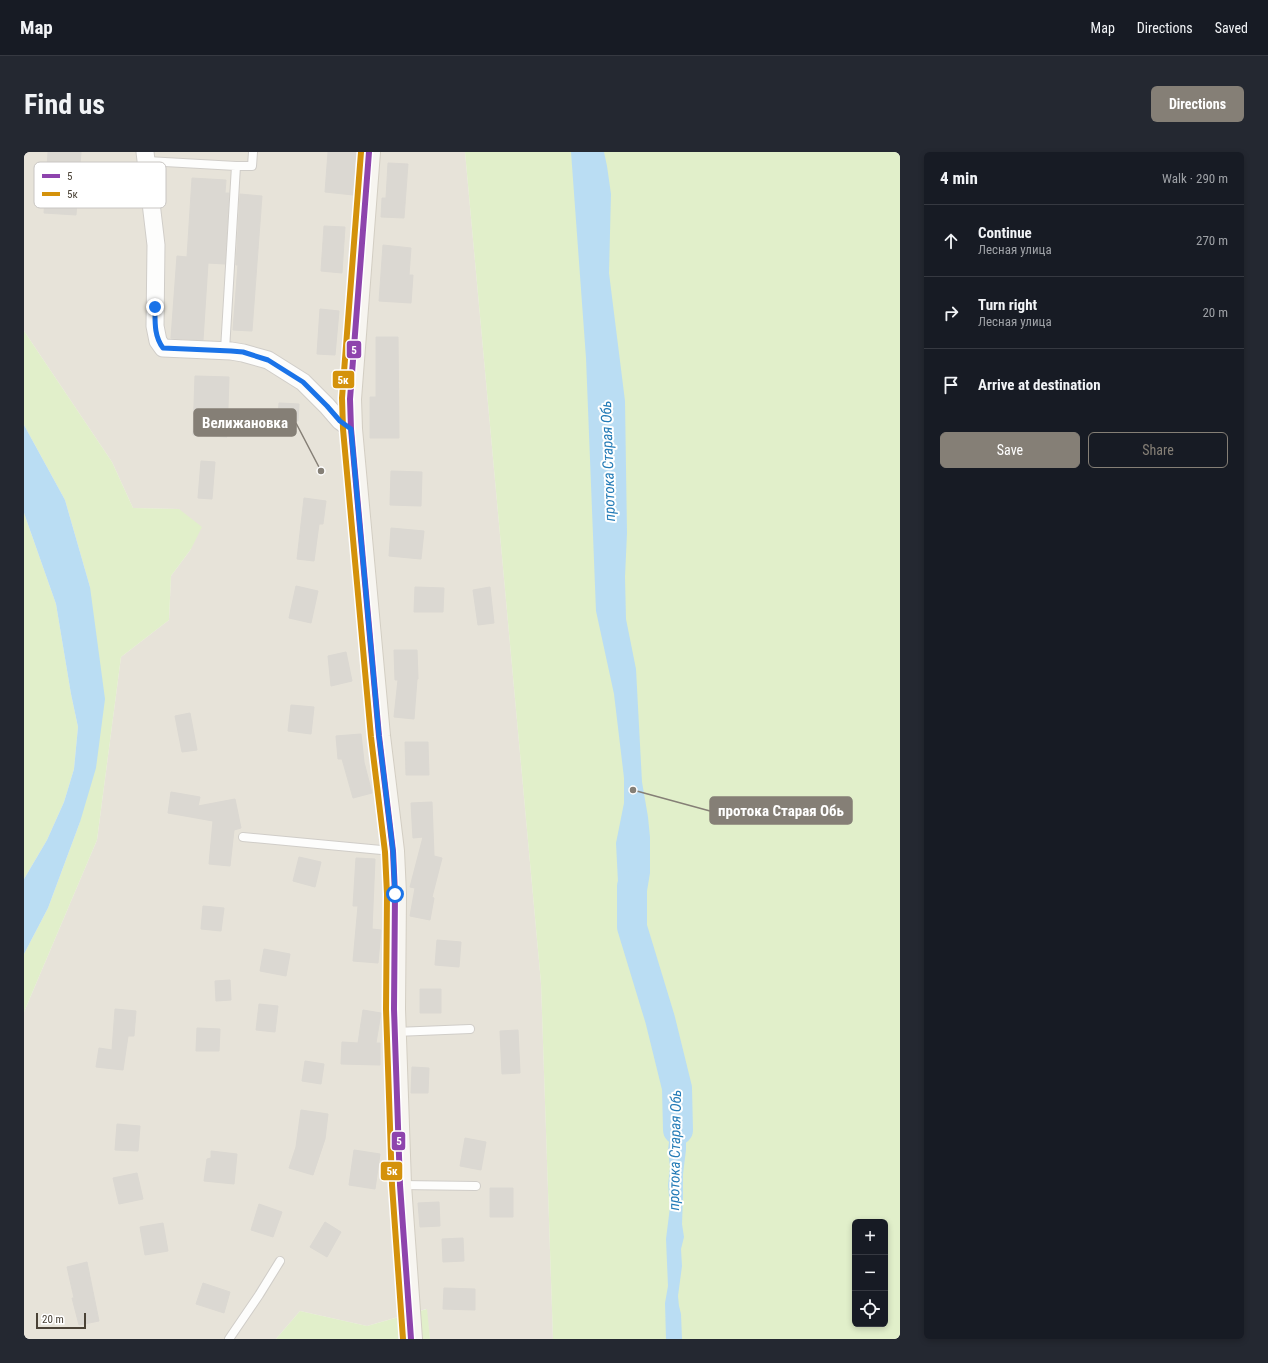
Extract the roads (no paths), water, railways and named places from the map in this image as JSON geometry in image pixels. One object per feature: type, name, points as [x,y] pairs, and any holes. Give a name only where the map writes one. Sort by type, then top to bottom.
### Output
[{"type":"street","points":[[369,152],[350,399],[351,429],[379,736],[393,851],[395,894],[395,1032],[400,1185],[411,1339]]},
{"type":"street","points":[[152,208],[156,245],[155,326],[158,342],[163,348],[243,352],[268,360],[287,370],[303,382],[340,421],[351,429]]},
{"type":"lane","points":[[146,156],[236,166],[252,166],[253,152]]},
{"type":"lane","points":[[225,350],[236,166]]},
{"type":"lane","points":[[244,837],[393,851]]},
{"type":"lane","points":[[395,1032],[470,1029]]},
{"type":"lane","points":[[400,1185],[476,1186]]},
{"type":"lane","points":[[229,1339],[280,1261]]},
{"type":"water","points":[[571,152],[604,152],[611,194],[609,273],[625,401],[627,533],[625,577],[626,619],[636,669],[642,782],[650,837],[650,873],[647,891],[643,906],[632,927],[620,910],[619,902],[616,843],[624,803],[624,778],[614,694],[596,611],[586,358]]},
{"type":"water","points":[[24,425],[65,500],[90,587],[105,699],[96,768],[80,822],[48,908],[24,954],[24,879],[47,840],[64,802],[74,769],[78,727],[56,604],[24,513]]},
{"type":"water","points":[[677,1088],[685,1114],[686,1142],[683,1174],[682,1224],[684,1237],[681,1249],[682,1266],[678,1296],[681,1314],[682,1339],[666,1339],[665,1303],[668,1286],[666,1239],[670,1207],[668,1185],[670,1167],[668,1150],[669,1142],[674,1130]]},
{"type":"waterway","name":"протока Старая Обь","points":[[632,886],[632,927],[660,1019],[677,1088],[678,1130]]},
{"type":"place","name":"Велижановка","points":[[321,471]]},
{"type":"place","name":"протока Старая Обь","points":[[633,790]]}]
